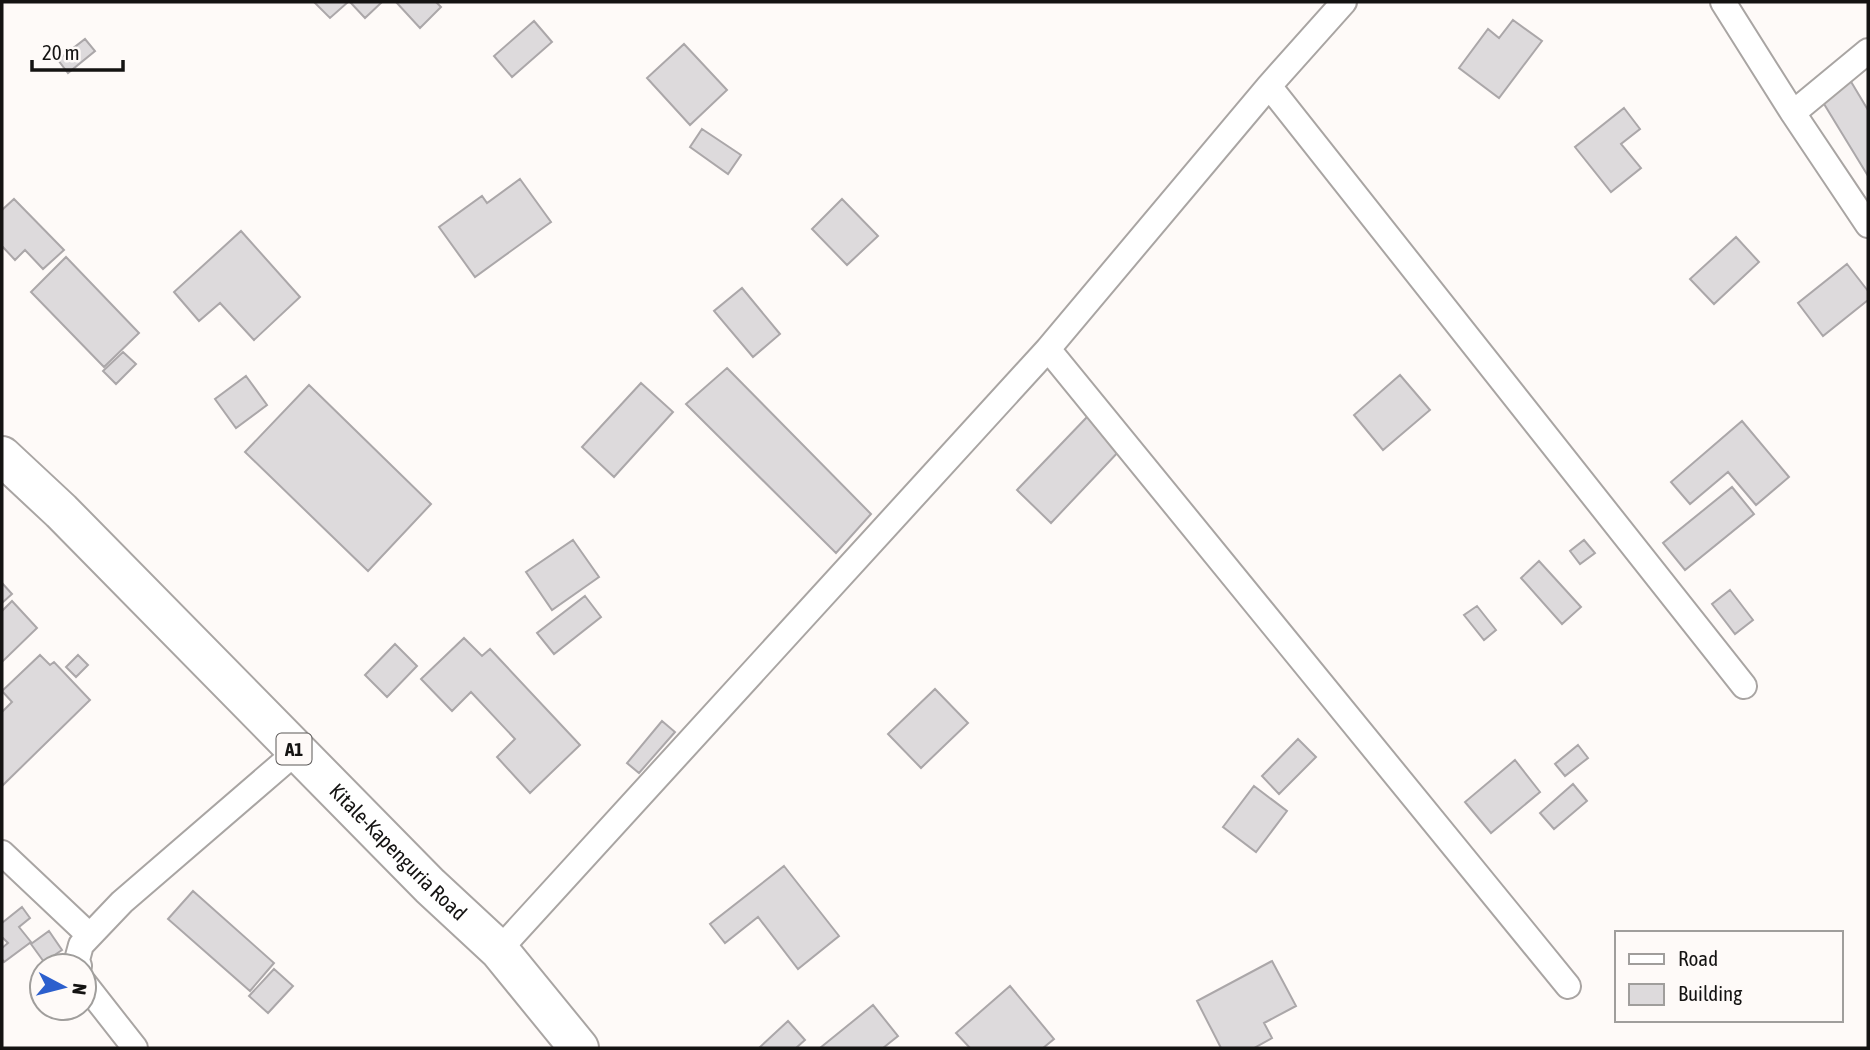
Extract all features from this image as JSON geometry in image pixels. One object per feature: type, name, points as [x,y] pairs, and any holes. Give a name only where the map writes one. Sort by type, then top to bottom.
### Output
[{"type":"highway","name":"Kitale-Kapenguria Road","points":[[2,456],[61,511],[430,886],[499,950],[579,1048]]},
{"type":"street","points":[[499,950],[1048,349],[1269,86],[1344,2]]},
{"type":"street","points":[[1723,2],[1868,225]]},
{"type":"street","points":[[1793,113],[1868,51]]},
{"type":"street","points":[[1269,86],[1744,686]]},
{"type":"street","points":[[1048,349],[1568,986]]},
{"type":"street","points":[[79,952],[89,935],[122,902],[296,752]]},
{"type":"street","points":[[4,859],[89,935]]},
{"type":"street","points":[[98,1002],[135,1048]]},
{"type":"building","points":[[314,2],[348,2],[330,18]]},
{"type":"building","points":[[350,2],[382,2],[365,18]]},
{"type":"building","points":[[396,2],[436,2],[441,7],[420,28]]},
{"type":"building","points":[[1513,20],[1542,41],[1499,98],[1459,68],[1488,29],[1499,38]]},
{"type":"building","points":[[534,21],[552,42],[512,77],[494,56]]},
{"type":"building","points":[[85,39],[95,51],[68,73],[58,60]]},
{"type":"building","points":[[684,44],[727,90],[690,125],[647,78]]},
{"type":"building","points":[[1850,80],[1868,110],[1868,176],[1821,99]]},
{"type":"building","points":[[1624,108],[1640,129],[1621,144],[1641,168],[1611,192],[1575,147]]},
{"type":"building","points":[[702,129],[741,155],[728,174],[690,147]]},
{"type":"building","points":[[520,179],[551,222],[475,277],[439,227],[482,196],[487,203]]},
{"type":"building","points":[[14,199],[64,250],[43,269],[25,250],[15,260],[2,246],[2,210]]},
{"type":"building","points":[[842,199],[878,236],[847,265],[812,229]]},
{"type":"building","points":[[241,231],[300,297],[254,340],[220,303],[199,321],[174,292]]},
{"type":"building","points":[[1736,237],[1759,262],[1714,304],[1690,279]]},
{"type":"building","points":[[66,257],[139,333],[104,367],[31,292]]},
{"type":"building","points":[[1847,264],[1868,291],[1868,300],[1823,336],[1798,303]]},
{"type":"building","points":[[742,288],[780,334],[753,357],[714,311]]},
{"type":"building","points":[[123,352],[136,364],[116,384],[103,371]]},
{"type":"building","points":[[727,368],[871,514],[836,553],[686,404]]},
{"type":"building","points":[[1400,375],[1430,410],[1383,450],[1354,415]]},
{"type":"building","points":[[246,376],[267,405],[236,428],[215,399]]},
{"type":"building","points":[[641,383],[673,412],[614,477],[582,447]]},
{"type":"building","points":[[309,385],[431,504],[368,571],[245,452]]},
{"type":"building","points":[[1088,416],[1122,448],[1051,523],[1017,490]]},
{"type":"building","points":[[1742,421],[1789,477],[1756,505],[1728,472],[1690,504],[1671,482]]},
{"type":"building","points":[[1732,487],[1754,514],[1685,570],[1663,543]]},
{"type":"building","points":[[573,540],[599,577],[552,610],[526,572]]},
{"type":"building","points":[[1584,540],[1595,553],[1580,564],[1570,551]]},
{"type":"building","points":[[1539,561],[1581,607],[1562,624],[1521,578]]},
{"type":"building","points":[[2,583],[12,594],[2,603]]},
{"type":"building","points":[[1730,590],[1753,620],[1735,634],[1712,604]]},
{"type":"building","points":[[585,596],[601,617],[554,654],[537,633]]},
{"type":"building","points":[[12,601],[37,628],[2,662],[2,611]]},
{"type":"building","points":[[1477,606],[1496,630],[1484,640],[1464,615]]},
{"type":"building","points":[[464,638],[482,656],[490,649],[580,745],[530,793],[497,757],[515,739],[471,692],[452,711],[421,679]]},
{"type":"building","points":[[395,644],[417,666],[387,697],[365,675]]},
{"type":"building","points":[[40,655],[50,665],[54,662],[90,700],[2,786],[2,712],[12,702],[2,691]]},
{"type":"building","points":[[78,655],[88,665],[76,677],[66,667]]},
{"type":"building","points":[[935,689],[968,723],[921,768],[888,734]]},
{"type":"building","points":[[662,721],[675,732],[639,773],[627,763]]},
{"type":"building","points":[[1298,739],[1316,757],[1279,794],[1262,776]]},
{"type":"building","points":[[1578,745],[1588,758],[1565,776],[1555,764]]},
{"type":"building","points":[[1515,760],[1540,792],[1491,833],[1465,802]]},
{"type":"building","points":[[1573,784],[1587,801],[1554,829],[1540,813]]},
{"type":"building","points":[[1254,786],[1287,811],[1256,852],[1223,827]]},
{"type":"building","points":[[784,866],[839,936],[798,969],[758,917],[725,943],[710,924]]},
{"type":"building","points":[[193,891],[274,963],[250,991],[168,919]]},
{"type":"building","points":[[22,907],[30,918],[19,927],[31,942],[4,962],[2,948],[8,943],[2,937],[2,923]]},
{"type":"building","points":[[49,931],[62,950],[37,952],[31,944]]},
{"type":"building","points":[[1272,961],[1296,1006],[1264,1023],[1272,1038],[1254,1048],[1221,1048],[1197,1001]]},
{"type":"building","points":[[274,969],[293,986],[268,1013],[249,996]]},
{"type":"building","points":[[1010,986],[1054,1039],[1043,1048],[970,1048],[956,1033]]},
{"type":"building","points":[[873,1005],[898,1036],[883,1048],[820,1048]]},
{"type":"building","points":[[788,1021],[805,1040],[796,1048],[760,1047]]}]
